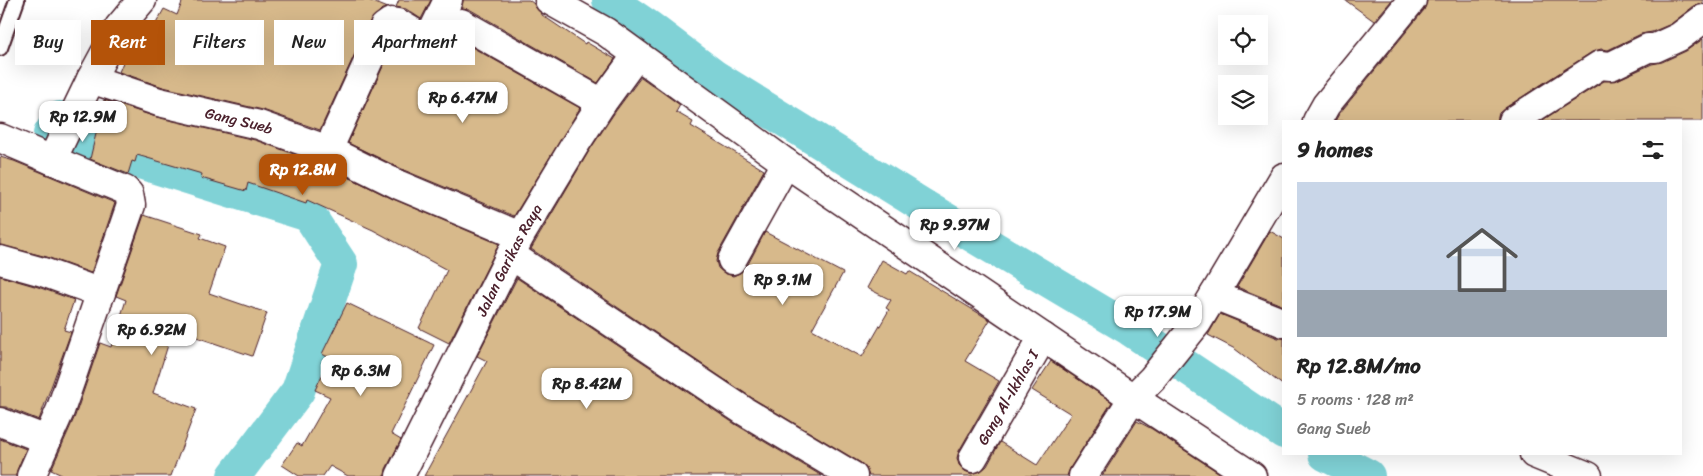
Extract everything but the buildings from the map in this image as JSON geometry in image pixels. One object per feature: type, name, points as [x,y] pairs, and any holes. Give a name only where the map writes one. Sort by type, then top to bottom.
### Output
[{"type":"street","points":[[54,155],[119,27],[142,0]]},
{"type":"street","points":[[438,20],[448,0]]},
{"type":"street","points":[[549,0],[606,32],[786,163],[1133,398],[1252,476]]},
{"type":"street","points":[[1318,120],[1326,106],[1412,0]]},
{"type":"street","points":[[1515,120],[1600,66],[1611,66],[1648,48],[1655,48],[1679,37],[1703,19]]},
{"type":"street","points":[[475,31],[602,103]]},
{"type":"street","name":"Jalan Garikas Raya","points":[[409,473],[515,245],[602,103],[637,55]]},
{"type":"street","points":[[328,150],[367,65]]},
{"type":"street","name":"Gang Sueb","points":[[91,79],[159,102],[259,125],[328,150],[515,245],[744,411],[853,476]]},
{"type":"street","points":[[0,138],[54,155],[125,190],[129,194],[130,205],[60,411],[31,476]]},
{"type":"street","points":[[732,260],[786,163]]},
{"type":"street","points":[[1083,476],[1133,398],[1152,379],[1197,323],[1282,180]]},
{"type":"street","points":[[0,260],[44,272],[101,293]]},
{"type":"street","points":[[1214,294],[1282,322]]},
{"type":"street","name":"Gang Al-Ikhlas I","points":[[973,458],[1043,337]]},
{"type":"street","points":[[0,422],[47,440]]},
{"type":"street","points":[[1536,455],[1588,476]]},
{"type":"lane","points":[[0,48],[17,0]]},
{"type":"waterway","points":[[609,0],[715,77],[925,207],[1130,329],[1282,431]]},
{"type":"waterway","points":[[60,118],[50,134],[309,215],[341,264],[298,391],[234,476]]},
{"type":"waterway","points":[[1327,455],[1368,476]]}]
